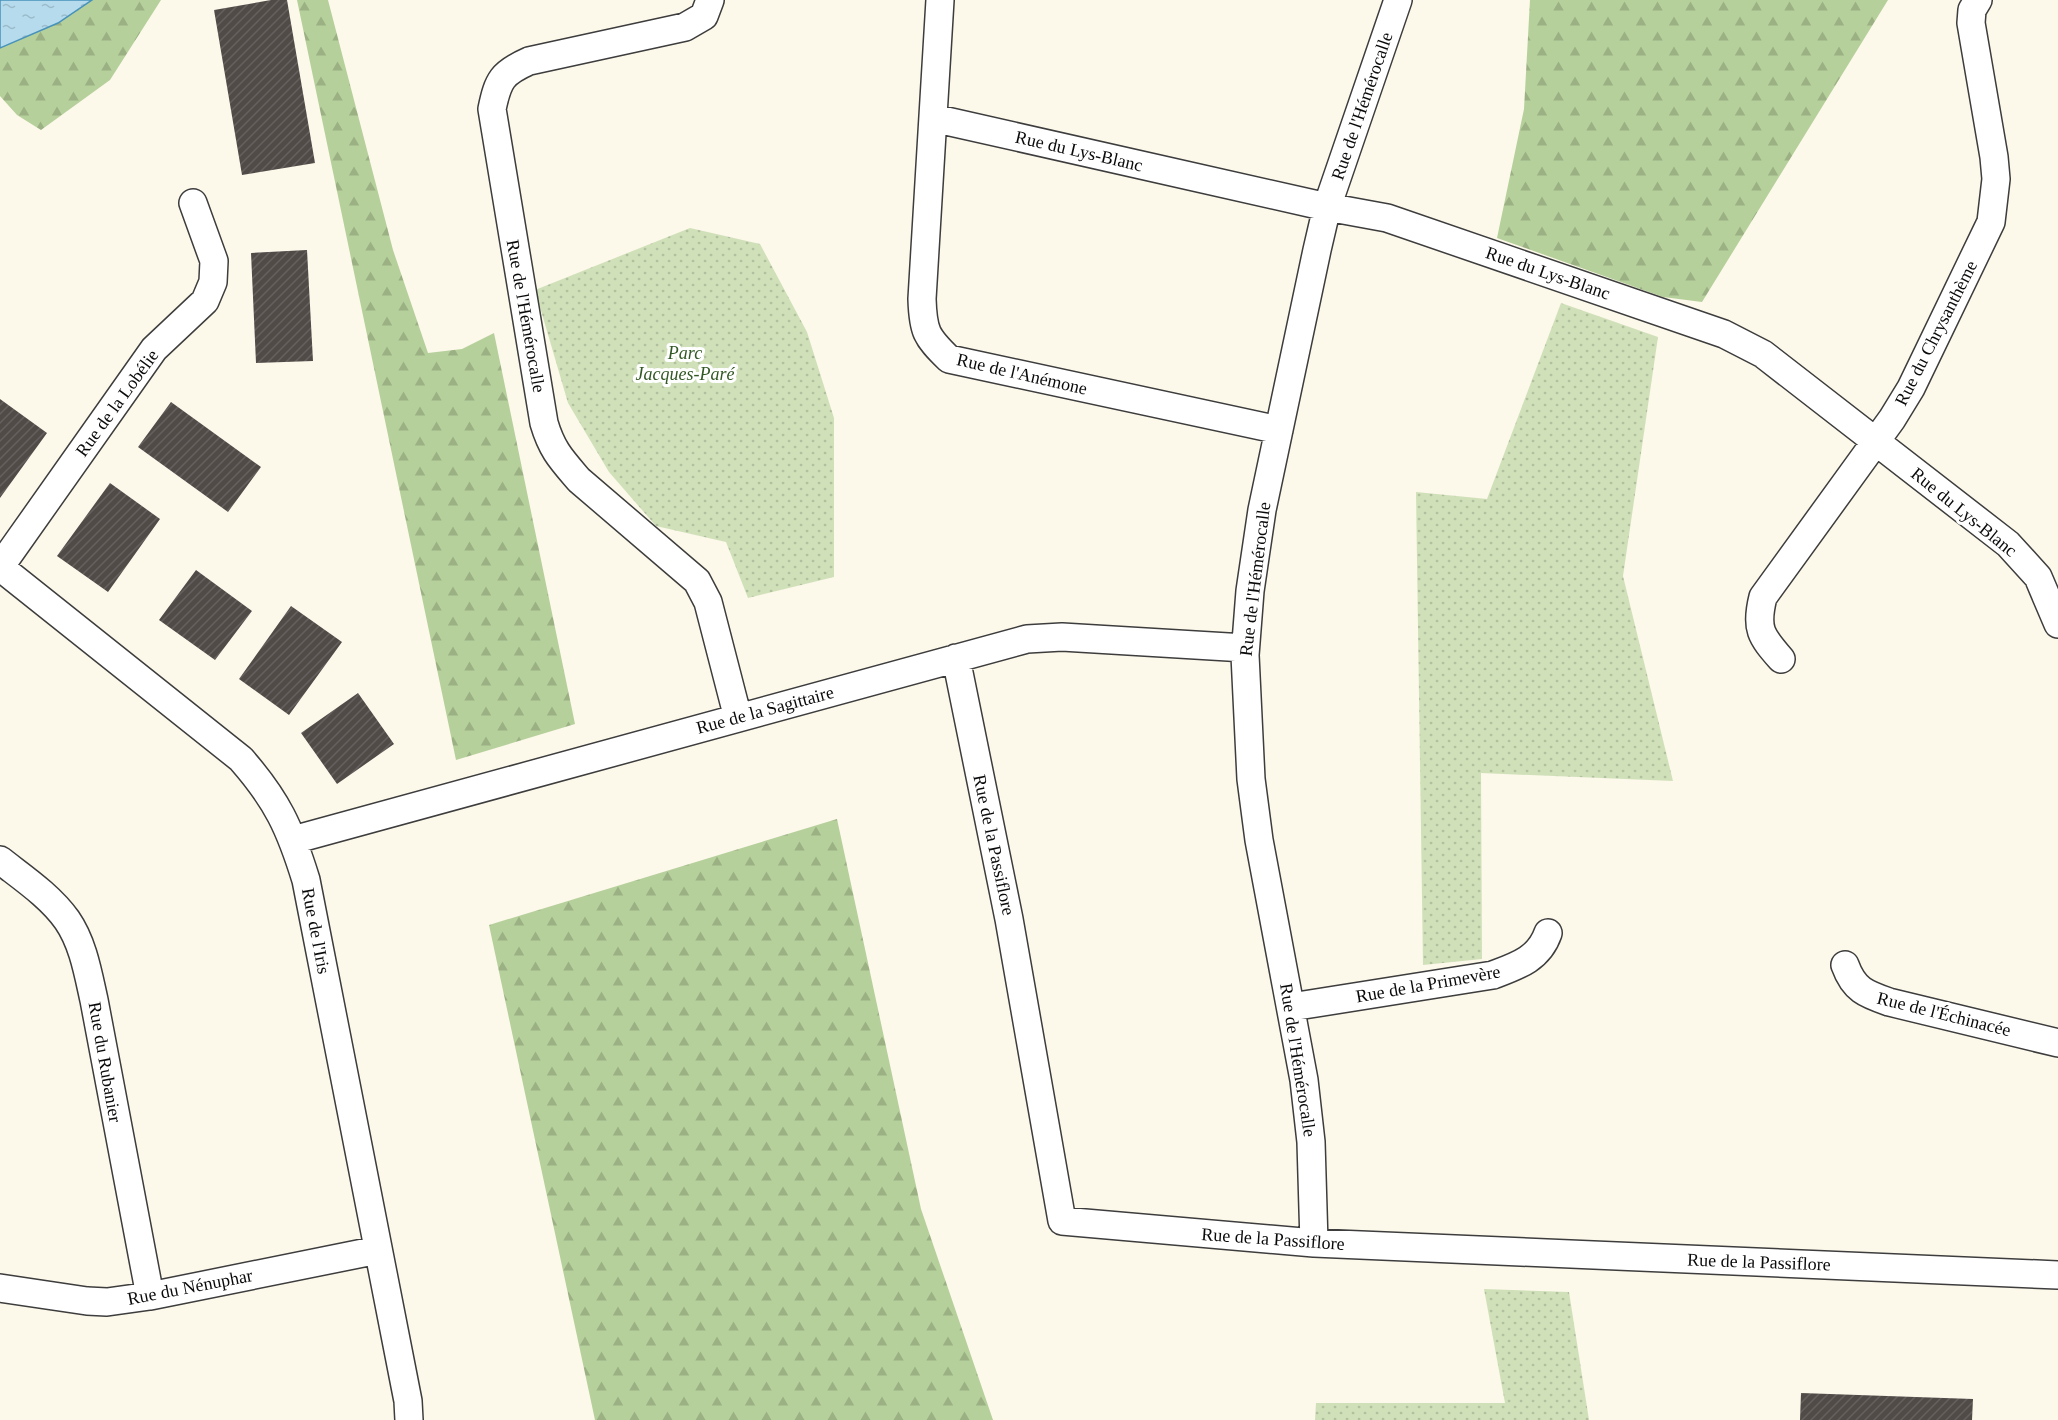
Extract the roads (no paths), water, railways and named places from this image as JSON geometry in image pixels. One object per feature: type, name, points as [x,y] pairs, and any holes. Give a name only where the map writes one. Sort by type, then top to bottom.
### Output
[{"type":"street","name":"Rue de l'Hémérocalle","points":[[710,0],[704,16],[685,27],[529,60],[510,69],[496,87],[492,109],[544,423],[550,444],[579,480],[696,581],[708,602],[738,718]]},
{"type":"street","name":"Rue de l'Anémone","points":[[940,0],[922,299],[923,324],[932,343],[949,359],[1279,430]]},
{"type":"street","name":"Rue de l'Hémérocalle","points":[[1314,1243],[1311,1142],[1304,1080],[1259,840],[1251,779],[1245,648],[1250,591],[1262,510],[1327,207],[1398,0]]},
{"type":"street","name":"Rue du Chrysanthème","points":[[1781,658],[1765,640],[1760,630],[1758,615],[1762,597],[1892,419],[1911,388],[1991,222],[1996,179],[1995,158],[1971,23],[1972,10],[1978,0]]},
{"type":"street","name":"Rue du Lys-Blanc","points":[[933,118],[1327,207],[1387,218],[1724,334],[1762,354],[2008,544],[2038,577],[2058,623]]},
{"type":"street","name":"Rue de la Lobélie","points":[[0,567],[154,350],[204,302],[213,282],[214,261],[193,203]]},
{"type":"street","name":"Rue de l'Iris","points":[[0,567],[240,759],[262,784],[293,840],[306,880],[408,1401],[409,1420]]},
{"type":"street","name":"Rue de la Sagittaire","points":[[293,840],[956,658],[1044,636],[1245,648]]},
{"type":"street","name":"Rue de la Passiflore","points":[[956,658],[1009,919],[1062,1221],[1314,1243],[2058,1275]]},
{"type":"street","name":"Rue du Rubanier","points":[[0,860],[53,903],[67,920],[83,954],[150,1296]]},
{"type":"street","name":"Rue de la Primevère","points":[[1291,1007],[1493,975],[1518,966],[1535,955],[1544,944],[1548,933]]},
{"type":"street","name":"Rue de l'Échinacée","points":[[1845,965],[1855,986],[1889,1002],[2058,1043]]},
{"type":"street","name":"Rue du Nénuphar","points":[[0,1288],[107,1302],[150,1296],[378,1250]]},
{"type":"water","points":[[0,0],[92,0],[58,23],[0,48]]},
{"type":"park label","name":"Parc Jacques-Paré","points":[[685,364]]}]
